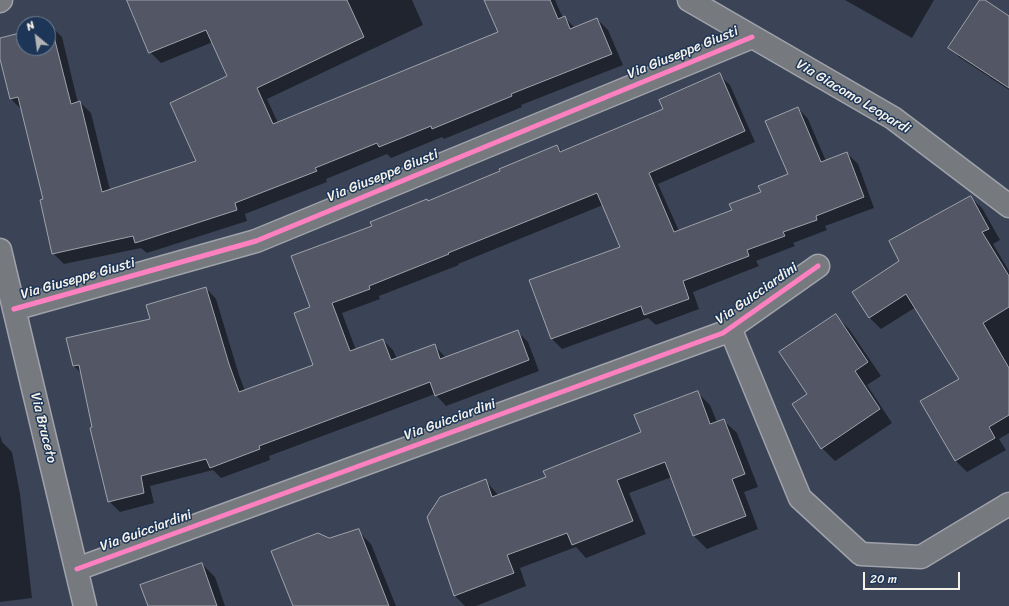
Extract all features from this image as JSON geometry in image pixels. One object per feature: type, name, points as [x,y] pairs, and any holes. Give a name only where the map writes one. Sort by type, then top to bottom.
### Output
[{"type":"street","name":"Via Giacomo Leopardi","points":[[688,0],[893,118],[1009,206]]},
{"type":"street","name":"Via Giuseppe Giusti","points":[[14,310],[256,241],[752,37]]},
{"type":"street","name":"Via Bruceto","points":[[1,258],[85,606]]},
{"type":"street","name":"Via Guicciardini","points":[[77,569],[723,333],[818,266]]},
{"type":"street","name":"Via Guicciardini","points":[[730,328],[800,498],[861,554],[921,557],[1009,504]]},
{"type":"building","points":[[127,0],[347,0],[364,37],[257,88],[273,124],[498,32],[484,0],[550,0],[558,19],[565,16],[570,29],[597,18],[612,54],[511,94],[512,96],[432,129],[431,126],[379,147],[377,143],[315,168],[317,171],[235,203],[237,210],[135,243],[133,236],[52,254],[40,200],[43,199],[18,97],[10,99],[0,59],[0,38],[16,34],[16,56],[56,56],[56,45],[71,104],[80,101],[102,192],[196,161],[170,103],[227,76],[206,30],[149,53]]},
{"type":"building","points":[[980,0],[985,0],[1009,16],[1009,88],[948,48]]},
{"type":"building","points":[[720,73],[745,131],[649,173],[674,232],[732,210],[729,204],[761,192],[758,186],[788,174],[765,121],[798,107],[821,162],[847,152],[864,197],[816,216],[817,220],[783,232],[785,236],[747,250],[749,256],[683,281],[689,299],[644,315],[641,306],[551,339],[529,280],[620,247],[597,193],[448,253],[449,254],[369,286],[370,289],[332,303],[350,351],[383,339],[391,360],[435,344],[440,359],[518,330],[529,360],[435,396],[430,382],[259,446],[260,449],[210,468],[206,459],[141,476],[144,493],[108,502],[90,428],[92,427],[79,365],[73,366],[66,338],[150,319],[146,305],[206,287],[239,392],[313,365],[294,313],[310,307],[291,256],[372,226],[370,222],[427,199],[428,201],[557,145],[560,152],[663,109],[659,100]]},
{"type":"building","points":[[971,196],[989,229],[982,232],[1009,276],[1009,307],[983,323],[1009,368],[1009,415],[989,427],[995,438],[955,461],[920,401],[959,379],[906,294],[869,318],[852,292],[899,261],[889,241]]},
{"type":"building","points":[[836,314],[868,362],[855,371],[880,409],[821,449],[792,404],[807,394],[779,352]]},
{"type":"building","points":[[698,391],[710,424],[724,419],[745,474],[732,479],[746,516],[693,536],[665,462],[617,480],[633,521],[572,545],[567,533],[507,555],[514,573],[454,596],[427,517],[440,497],[486,479],[492,497],[546,477],[543,471],[641,432],[634,415]]},
{"type":"building","points":[[359,529],[389,606],[293,606],[271,551],[318,533],[329,538]]},
{"type":"building","points":[[202,563],[217,606],[148,606],[140,585]]},
{"type":"cycle path","points":[[14,309],[256,241],[752,37]]},
{"type":"cycle path","points":[[77,569],[723,333],[818,266]]}]
